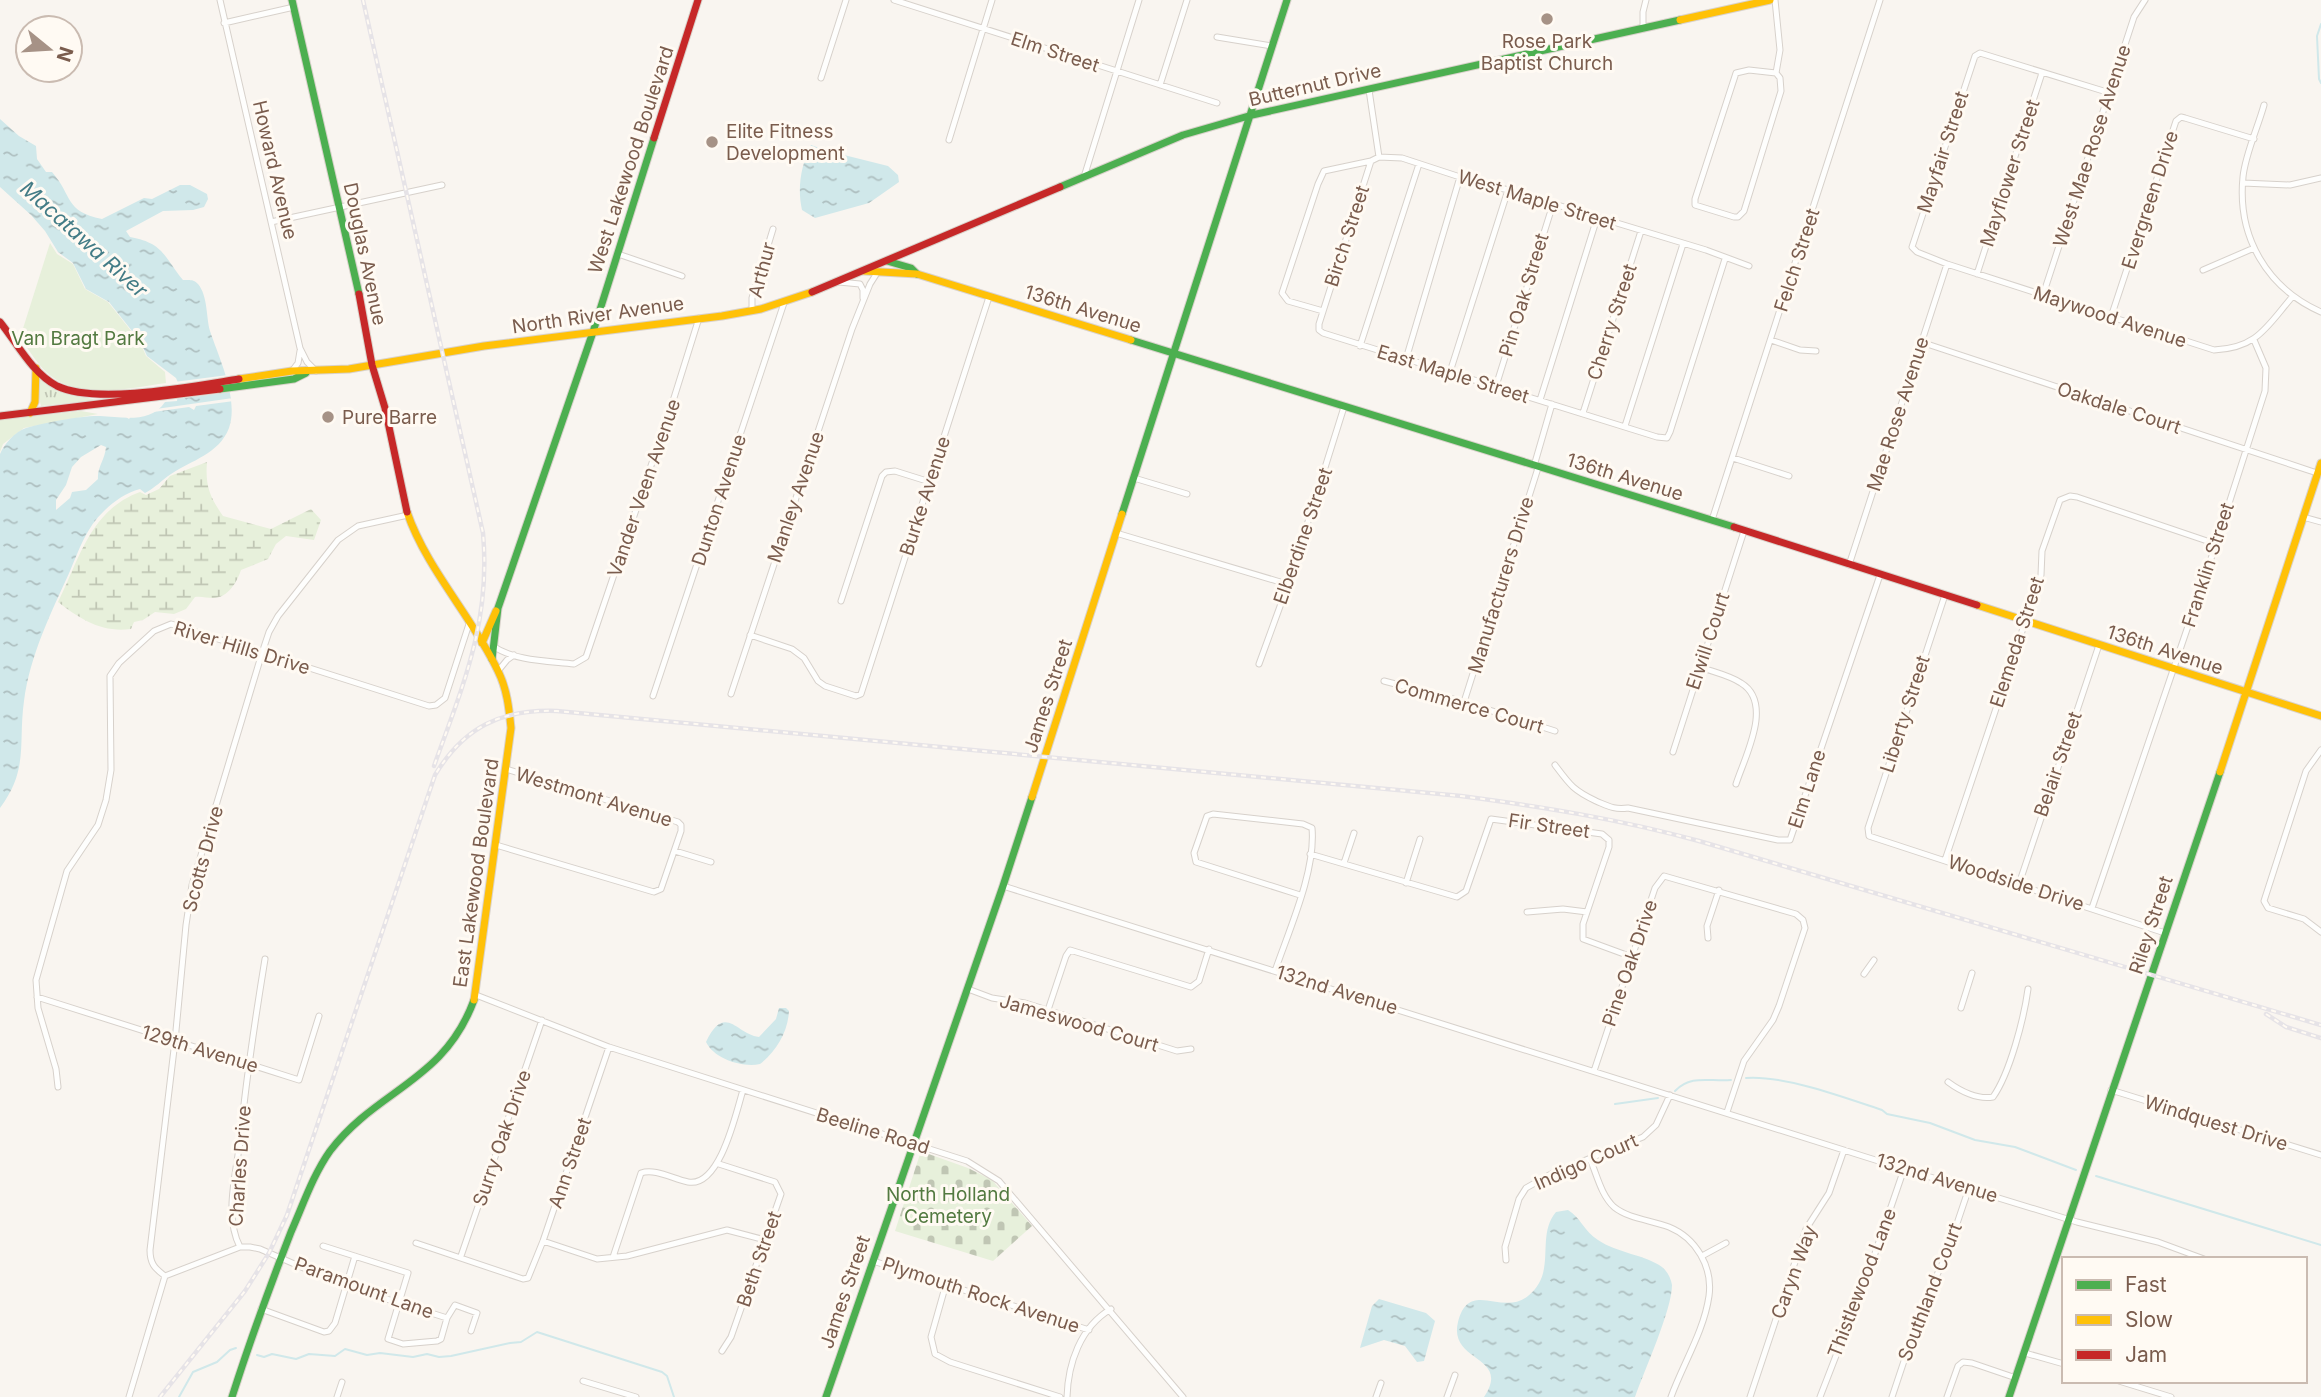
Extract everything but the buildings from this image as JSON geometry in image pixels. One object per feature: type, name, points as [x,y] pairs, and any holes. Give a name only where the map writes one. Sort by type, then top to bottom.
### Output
[{"type":"main road","name":"West Lakewood Boulevard","points":[[491,657],[498,608],[593,332],[698,0]]},
{"type":"main road","name":"James Street","points":[[826,1397],[1003,886],[1287,0]]},
{"type":"main road","name":"Butternut Drive","points":[[887,260],[1183,135],[1252,116],[1517,55],[1770,0]]},
{"type":"main road","name":"Douglas Avenue","points":[[293,4],[372,365],[408,515]]},
{"type":"main road","name":"136th Avenue","points":[[887,260],[911,268],[917,274]]},
{"type":"main road","name":"North River Avenue","points":[[123,397],[251,376],[372,365],[443,352],[752,311],[784,303],[887,260]]},
{"type":"main road","name":"136th Avenue","points":[[863,271],[917,274],[1712,520],[2321,716]]},
{"type":"main road","points":[[0,322],[36,368],[50,381],[70,391],[123,397]]},
{"type":"main road","points":[[30,413],[36,400],[32,380],[36,368]]},
{"type":"main road","name":"North River Avenue","points":[[123,397],[254,385],[294,379],[306,372]]},
{"type":"main road","points":[[0,416],[123,397]]},
{"type":"main road","name":"Riley Street","points":[[2009,1397],[2247,692],[2321,463]]},
{"type":"main road","points":[[408,515],[425,551],[491,657]]},
{"type":"main road","name":"West Lakewood Boulevard","points":[[482,643],[491,618],[498,608]]},
{"type":"main road","name":"East Lakewood Boulevard","points":[[232,1397],[261,1309],[318,1171],[332,1149],[354,1126],[437,1061],[453,1044],[466,1023],[476,995],[506,769],[510,714],[506,691],[491,657]]},
{"type":"street","name":"Howard Avenue","points":[[219,0],[300,348],[307,362],[316,371]]},
{"type":"street","points":[[821,78],[845,0]]},
{"type":"street","name":"Elm Street","points":[[894,0],[1217,103]]},
{"type":"street","points":[[948,140],[992,0]]},
{"type":"street","points":[[1084,177],[1139,0]]},
{"type":"street","points":[[1160,85],[1187,0]]},
{"type":"street","points":[[1643,29],[1646,0]]},
{"type":"street","points":[[1729,10],[1732,0]]},
{"type":"street","points":[[1775,0],[1780,50],[1776,73],[1780,79],[1781,91],[1742,214],[1734,217],[1695,205],[1736,74],[1749,70],[1776,73]]},
{"type":"street","name":"Felch Street","points":[[1712,520],[1880,0]]},
{"type":"street","name":"West Mae Rose Avenue","points":[[2043,295],[2134,17],[2146,0]]},
{"type":"street","points":[[225,23],[293,4]]},
{"type":"street","points":[[1217,37],[1272,46]]},
{"type":"street","name":"Mayfair Street","points":[[1912,247],[1975,57],[1980,53],[2042,73]]},
{"type":"street","points":[[2042,73],[2110,93]]},
{"type":"street","name":"Mayflower Street","points":[[1977,274],[2042,73]]},
{"type":"street","points":[[1323,311],[1284,299],[1282,293],[1324,171],[1371,162],[1379,157],[1369,90]]},
{"type":"street","points":[[2264,105],[2243,174],[2244,209],[2255,248],[2274,280],[2293,296],[2321,312]]},
{"type":"street","name":"Evergreen Drive","points":[[2111,317],[2176,121],[2181,117],[2254,139]]},
{"type":"street","name":"West Maple Street","points":[[1379,157],[1402,158],[1749,266]]},
{"type":"street","name":"Birch Street","points":[[1323,311],[1371,162]]},
{"type":"street","points":[[1360,345],[1419,164]]},
{"type":"street","points":[[1406,359],[1460,177]]},
{"type":"street","points":[[2243,183],[2290,186],[2321,178]]},
{"type":"street","points":[[271,222],[442,185]]},
{"type":"street","points":[[1450,372],[1508,190]]},
{"type":"street","name":"Pin Oak Street","points":[[1496,386],[1553,204]]},
{"type":"street","points":[[1540,400],[1597,218]]},
{"type":"street","name":"Arthur","points":[[752,311],[752,298],[773,229]]},
{"type":"street","name":"Cherry Street","points":[[1583,413],[1642,231]]},
{"type":"street","points":[[1625,426],[1683,244]]},
{"type":"street","name":"Maywood Avenue","points":[[1912,247],[1917,252],[1947,264],[2214,350],[2232,348],[2253,340]]},
{"type":"street","points":[[2203,270],[2255,248]]},
{"type":"street","points":[[618,254],[682,276]]},
{"type":"street","name":"East Maple Street","points":[[1323,311],[1319,324],[1319,330],[1323,333],[1667,438],[1725,258]]},
{"type":"street","name":"Mae Rose Avenue","points":[[1849,565],[1947,264]]},
{"type":"street","name":"Manley Avenue","points":[[731,694],[863,301],[877,273]]},
{"type":"street","points":[[837,282],[860,284],[863,301]]},
{"type":"street","points":[[2253,340],[2265,330],[2293,296]]},
{"type":"street","name":"Burke Avenue","points":[[750,635],[792,649],[804,658],[818,681],[825,686],[856,696],[860,694],[989,297]]},
{"type":"street","name":"Dunton Avenue","points":[[653,696],[784,303]]},
{"type":"street","name":"Vander Veen Avenue","points":[[514,655],[575,664],[586,657],[699,318]]},
{"type":"street","points":[[1771,340],[1800,350],[1816,351]]},
{"type":"street","name":"Franklin Street","points":[[2092,908],[2216,544],[2267,382],[2266,368],[2253,340]]},
{"type":"street","name":"Oakdale Court","points":[[1921,342],[2317,473]]},
{"type":"street","points":[[292,371],[298,363],[300,348]]},
{"type":"street","name":"Manufacturers Drive","points":[[1464,702],[1536,467],[1552,404]]},
{"type":"street","name":"Elberdine Street","points":[[1259,664],[1345,407]]},
{"type":"street","points":[[1733,458],[1789,476]]},
{"type":"street","points":[[841,601],[882,476],[886,472],[895,471],[930,482]]},
{"type":"street","points":[[1134,478],[1187,494]]},
{"type":"street","name":"Elemeda Street","points":[[1945,860],[2040,575],[2042,551],[2060,500],[2065,496],[2077,497],[2216,544]]},
{"type":"street","name":"Scotts Drive","points":[[165,1276],[150,1262],[150,1250],[192,885],[268,632],[338,540],[358,526],[408,515]]},
{"type":"street","points":[[2303,517],[2321,522]]},
{"type":"street","name":"Elwill Court","points":[[1673,751],[1744,531]]},
{"type":"street","points":[[1116,533],[1287,584]]},
{"type":"street","name":"Elm Lane","points":[[1555,765],[1573,789],[1610,808],[1628,808],[1778,840],[1790,839],[1880,575]]},
{"type":"street","name":"Liberty Street","points":[[1868,834],[1945,596]]},
{"type":"street","name":"River Hills Drive","points":[[58,1087],[56,1069],[37,998],[36,980],[67,871],[98,825],[106,800],[111,770],[110,676],[125,657],[154,631],[164,624],[171,624],[429,706],[436,705],[445,698],[470,623]]},
{"type":"street","name":"Belair Street","points":[[2019,884],[2099,645]]},
{"type":"street","points":[[493,646],[499,651],[514,655]]},
{"type":"street","points":[[498,671],[514,655]]},
{"type":"street","points":[[1700,667],[1739,681],[1749,689],[1756,703],[1756,723],[1736,783]]},
{"type":"street","name":"Commerce Court","points":[[1384,681],[1464,702],[1555,731]]},
{"type":"street","points":[[2321,750],[2306,771],[2264,901],[2268,908],[2304,919],[2321,932]]},
{"type":"street","name":"Westmont Avenue","points":[[506,769],[678,822],[681,825],[675,851],[711,862]]},
{"type":"street","points":[[1275,971],[1300,895],[1310,854],[1312,833],[1309,825],[1213,814],[1207,816],[1194,858],[1201,864],[1300,895]]},
{"type":"street","name":"Fir Street","points":[[1406,883],[1451,897],[1460,896],[1466,891],[1491,819],[1551,825],[1607,837],[1609,847],[1587,912]]},
{"type":"street","points":[[1345,863],[1354,833]]},
{"type":"street","name":"Woodside Drive","points":[[1868,834],[1870,837],[2165,933]]},
{"type":"street","points":[[1310,854],[1406,883],[1420,839]]},
{"type":"street","points":[[496,845],[654,892],[661,889],[675,851]]},
{"type":"street","name":"Pine Oak Drive","points":[[1594,1071],[1658,882],[1668,875],[1718,890]]},
{"type":"street","name":"132nd Avenue","points":[[1003,886],[1904,1169],[2068,1219],[2158,1242],[2199,1257]]},
{"type":"street","points":[[1708,938],[1707,926],[1718,890],[1796,914],[1803,920],[1804,934],[1779,1006],[1773,1020],[1744,1061],[1727,1112]]},
{"type":"street","points":[[1527,912],[1574,909],[1587,912],[1581,932],[1583,939],[1632,957]]},
{"type":"street","points":[[1048,1010],[1070,950],[1191,987],[1199,981],[1209,950]]},
{"type":"street","name":"Charles Drive","points":[[240,1247],[235,1238],[232,1219],[248,1064],[265,959]]},
{"type":"street","points":[[1864,974],[1874,960]]},
{"type":"street","points":[[1961,1008],[1972,973]]},
{"type":"street","name":"Jameswood Court","points":[[968,989],[992,998],[1048,1010],[1177,1051],[1191,1049]]},
{"type":"street","points":[[1948,1082],[1959,1090],[1993,1097],[2001,1085],[2028,989]]},
{"type":"street","name":"Beeline Road","points":[[476,995],[609,1047],[967,1161],[999,1181],[1184,1397]]},
{"type":"street","name":"129th Avenue","points":[[37,998],[299,1080],[319,1016]]},
{"type":"street","name":"Surry Oak Drive","points":[[461,1256],[542,1020]]},
{"type":"street","name":"Ann Street","points":[[461,1256],[523,1279],[528,1278],[609,1047]]},
{"type":"street","points":[[613,1257],[641,1173],[648,1171],[690,1183],[710,1174],[719,1164],[743,1090]]},
{"type":"street","name":"Windquest Drive","points":[[2111,1090],[2321,1155]]},
{"type":"street","name":"Indigo Court","points":[[1506,1260],[1505,1247],[1519,1199],[1526,1188],[1551,1174],[1643,1137],[1656,1125],[1670,1094]]},
{"type":"street","name":"Caryn Way","points":[[1750,1397],[1807,1229],[1829,1194],[1844,1150]]},
{"type":"street","points":[[1590,1159],[1611,1205],[1622,1213],[1680,1232],[1702,1256],[1708,1274],[1708,1300],[1689,1357],[1671,1397]]},
{"type":"street","name":"Beth Street","points":[[719,1164],[775,1182],[779,1188],[779,1201],[731,1337],[722,1351]]},
{"type":"street","name":"Thistlewood Lane","points":[[1820,1397],[1904,1169]]},
{"type":"street","name":"Southland Court","points":[[1892,1397],[1923,1304],[1946,1256],[1969,1188]]},
{"type":"street","points":[[543,1241],[597,1259],[627,1256],[727,1230],[765,1240]]},
{"type":"street","points":[[416,1243],[461,1256]]},
{"type":"street","points":[[1702,1256],[1726,1244]]},
{"type":"street","points":[[323,1246],[408,1273],[388,1339],[403,1343],[441,1339],[454,1305],[477,1313],[471,1331]]},
{"type":"street","points":[[129,1397],[165,1276],[240,1247]]},
{"type":"street","name":"Paramount Lane","points":[[240,1247],[260,1249],[345,1286],[447,1318]]},
{"type":"street","points":[[261,1309],[324,1332],[329,1331],[335,1323],[355,1256]]},
{"type":"street","name":"Plymouth Rock Avenue","points":[[873,1261],[1089,1329]]},
{"type":"street","points":[[946,1284],[932,1337],[935,1354],[950,1363],[1060,1397]]},
{"type":"street","points":[[1068,1397],[1071,1365],[1080,1343],[1089,1329],[1111,1309]]},
{"type":"street","points":[[2025,1353],[2062,1363]]},
{"type":"street","points":[[1947,1397],[1958,1366],[1963,1363],[1972,1363],[2016,1378]]},
{"type":"street","points":[[1447,1397],[1455,1375]]},
{"type":"street","points":[[583,1381],[636,1397]]},
{"type":"street","points":[[337,1397],[342,1382]]},
{"type":"street","points":[[1376,1397],[1381,1383]]},
{"type":"street","points":[[2126,1383],[2171,1397]]},
{"type":"green space","name":"Van Bragt Park","points":[[50,243],[57,254],[73,264],[85,289],[108,302],[140,342],[146,356],[165,372],[166,383],[107,390],[77,388],[51,376],[38,363],[20,338]]},
{"type":"green space","points":[[37,376],[57,391],[97,400],[41,406],[35,381]]},
{"type":"green space","points":[[81,411],[98,414],[24,428],[3,444],[0,452],[0,420]]},
{"type":"green space","points":[[207,462],[209,491],[223,516],[271,529],[311,509],[321,520],[314,540],[286,536],[276,544],[268,559],[241,570],[234,584],[223,595],[213,598],[195,597],[186,609],[174,614],[155,612],[134,622],[131,629],[101,627],[58,602],[88,538],[109,511],[140,492],[146,495],[159,489],[170,476]]},
{"type":"green space","name":"North Holland Cemetery","points":[[923,1152],[992,1180],[1032,1226],[993,1261],[895,1231],[920,1154]]},
{"type":"water","name":"Macatawa River","points":[[0,119],[19,136],[36,146],[37,159],[46,172],[52,172],[75,207],[90,216],[102,219],[144,198],[152,199],[180,185],[190,185],[207,194],[204,207],[163,211],[126,231],[130,237],[157,247],[183,280],[195,281],[198,284],[205,300],[210,331],[227,379],[232,404],[229,428],[219,444],[145,493],[140,489],[120,498],[104,511],[88,532],[36,651],[24,701],[19,768],[9,794],[0,808],[0,454],[14,435],[33,426],[84,417],[135,418],[152,414],[165,402],[177,401],[179,385],[176,378],[147,356],[140,341],[109,302],[86,289],[73,263],[58,252],[31,215],[0,187]],"holes":[[[101,445],[106,447],[98,479],[86,490],[72,492],[70,498],[56,510],[56,500],[66,485],[72,467],[81,457]]]},
{"type":"water","points":[[811,145],[888,166],[898,175],[899,182],[869,203],[815,218],[802,210],[800,193],[802,169]]},
{"type":"water","points":[[779,1008],[789,1011],[784,1033],[776,1047],[760,1064],[746,1065],[730,1061],[715,1053],[706,1042],[713,1030],[725,1022],[759,1037],[776,1019]]},
{"type":"water","points":[[1568,1210],[1598,1240],[1655,1263],[1666,1271],[1671,1280],[1671,1296],[1667,1309],[1635,1397],[1484,1397],[1491,1383],[1490,1373],[1462,1345],[1457,1335],[1463,1309],[1470,1302],[1478,1300],[1508,1303],[1528,1296],[1537,1287],[1542,1276],[1550,1222],[1556,1212]]},
{"type":"water","points":[[1379,1299],[1426,1313],[1435,1321],[1424,1361],[1417,1362],[1405,1346],[1384,1340],[1360,1348],[1372,1306]]},
{"type":"pier","points":[[228,375],[232,392],[162,401],[175,386],[174,382]]},
{"type":"pier","points":[[233,398],[234,401],[196,406],[194,410],[189,407],[132,415],[129,419],[126,417],[126,415],[149,410]]},
{"type":"waterway","points":[[2321,24],[2317,36],[2321,83]]},
{"type":"waterway","points":[[1746,1078],[1778,1080],[1815,1088],[1887,1114],[1930,1123],[1975,1140],[2015,1147],[2076,1170]]},
{"type":"waterway","points":[[1675,1091],[1688,1082],[1731,1080]]},
{"type":"waterway","points":[[1615,1104],[1658,1098]]},
{"type":"waterway","points":[[2096,1176],[2321,1245]]},
{"type":"waterway","points":[[257,1355],[264,1357],[272,1354],[296,1359],[309,1354],[335,1356],[345,1349],[367,1355],[380,1353],[413,1357],[427,1354],[439,1357],[521,1342],[537,1332],[662,1372],[667,1376],[674,1397]]},
{"type":"waterway","points":[[179,1397],[193,1372],[217,1362],[236,1348]]},
{"type":"railway","points":[[363,0],[483,533],[483,596],[479,624],[464,680],[434,766]]},
{"type":"railway","points":[[160,1397],[245,1291],[269,1253],[287,1215],[435,775],[458,744],[472,733],[486,724],[518,713],[557,711],[1461,796],[1551,809],[1699,841],[2321,1025]]},
{"type":"railway","points":[[2266,1014],[2286,1027],[2321,1038]]},
{"type":"traffic: fast","points":[[292,0],[359,294]]},
{"type":"traffic: fast","points":[[1122,514],[1287,0]]},
{"type":"traffic: fast","points":[[1060,187],[1183,135],[1252,115],[1680,20]]},
{"type":"traffic: fast","points":[[492,659],[498,608],[593,332],[654,138]]},
{"type":"traffic: fast","points":[[887,261],[911,268],[917,274]]},
{"type":"traffic: fast","points":[[1131,340],[1734,527]]},
{"type":"traffic: fast","points":[[220,389],[294,379],[306,373]]},
{"type":"traffic: fast","points":[[2009,1397],[2220,772]]},
{"type":"traffic: fast","points":[[826,1397],[1032,797]]},
{"type":"traffic: fast","points":[[232,1397],[291,1232],[324,1160],[348,1130],[428,1067],[445,1049],[461,1027],[474,1000]]},
{"type":"traffic: slow","points":[[1680,20],[1770,0]]},
{"type":"traffic: slow","points":[[864,271],[917,274],[1131,340]]},
{"type":"traffic: slow","points":[[239,379],[292,371],[349,369],[484,346],[722,316],[761,309],[812,292]]},
{"type":"traffic: slow","points":[[30,413],[35,402],[36,368]]},
{"type":"traffic: slow","points":[[2220,772],[2321,463]]},
{"type":"traffic: slow","points":[[407,512],[426,554],[476,631],[498,671],[506,692],[509,713],[511,728],[474,1000]]},
{"type":"traffic: slow","points":[[1032,797],[1122,514]]},
{"type":"traffic: slow","points":[[1977,605],[2321,716]]},
{"type":"traffic: slow","points":[[482,643],[496,611]]},
{"type":"traffic: jam","points":[[654,138],[698,0]]},
{"type":"traffic: jam","points":[[812,292],[1060,187]]},
{"type":"traffic: jam","points":[[359,294],[372,365],[385,408],[407,512]]},
{"type":"traffic: jam","points":[[0,322],[40,373],[57,386],[74,391],[120,394],[239,379]]},
{"type":"traffic: jam","points":[[0,416],[220,389]]},
{"type":"traffic: jam","points":[[1734,527],[1977,605]]},
{"type":"place","name":"Rose Park Baptist Church","points":[[1547,19]]},
{"type":"place","name":"Elite Fitness Development","points":[[712,142]]},
{"type":"place","name":"Pure Barre","points":[[328,417]]}]
